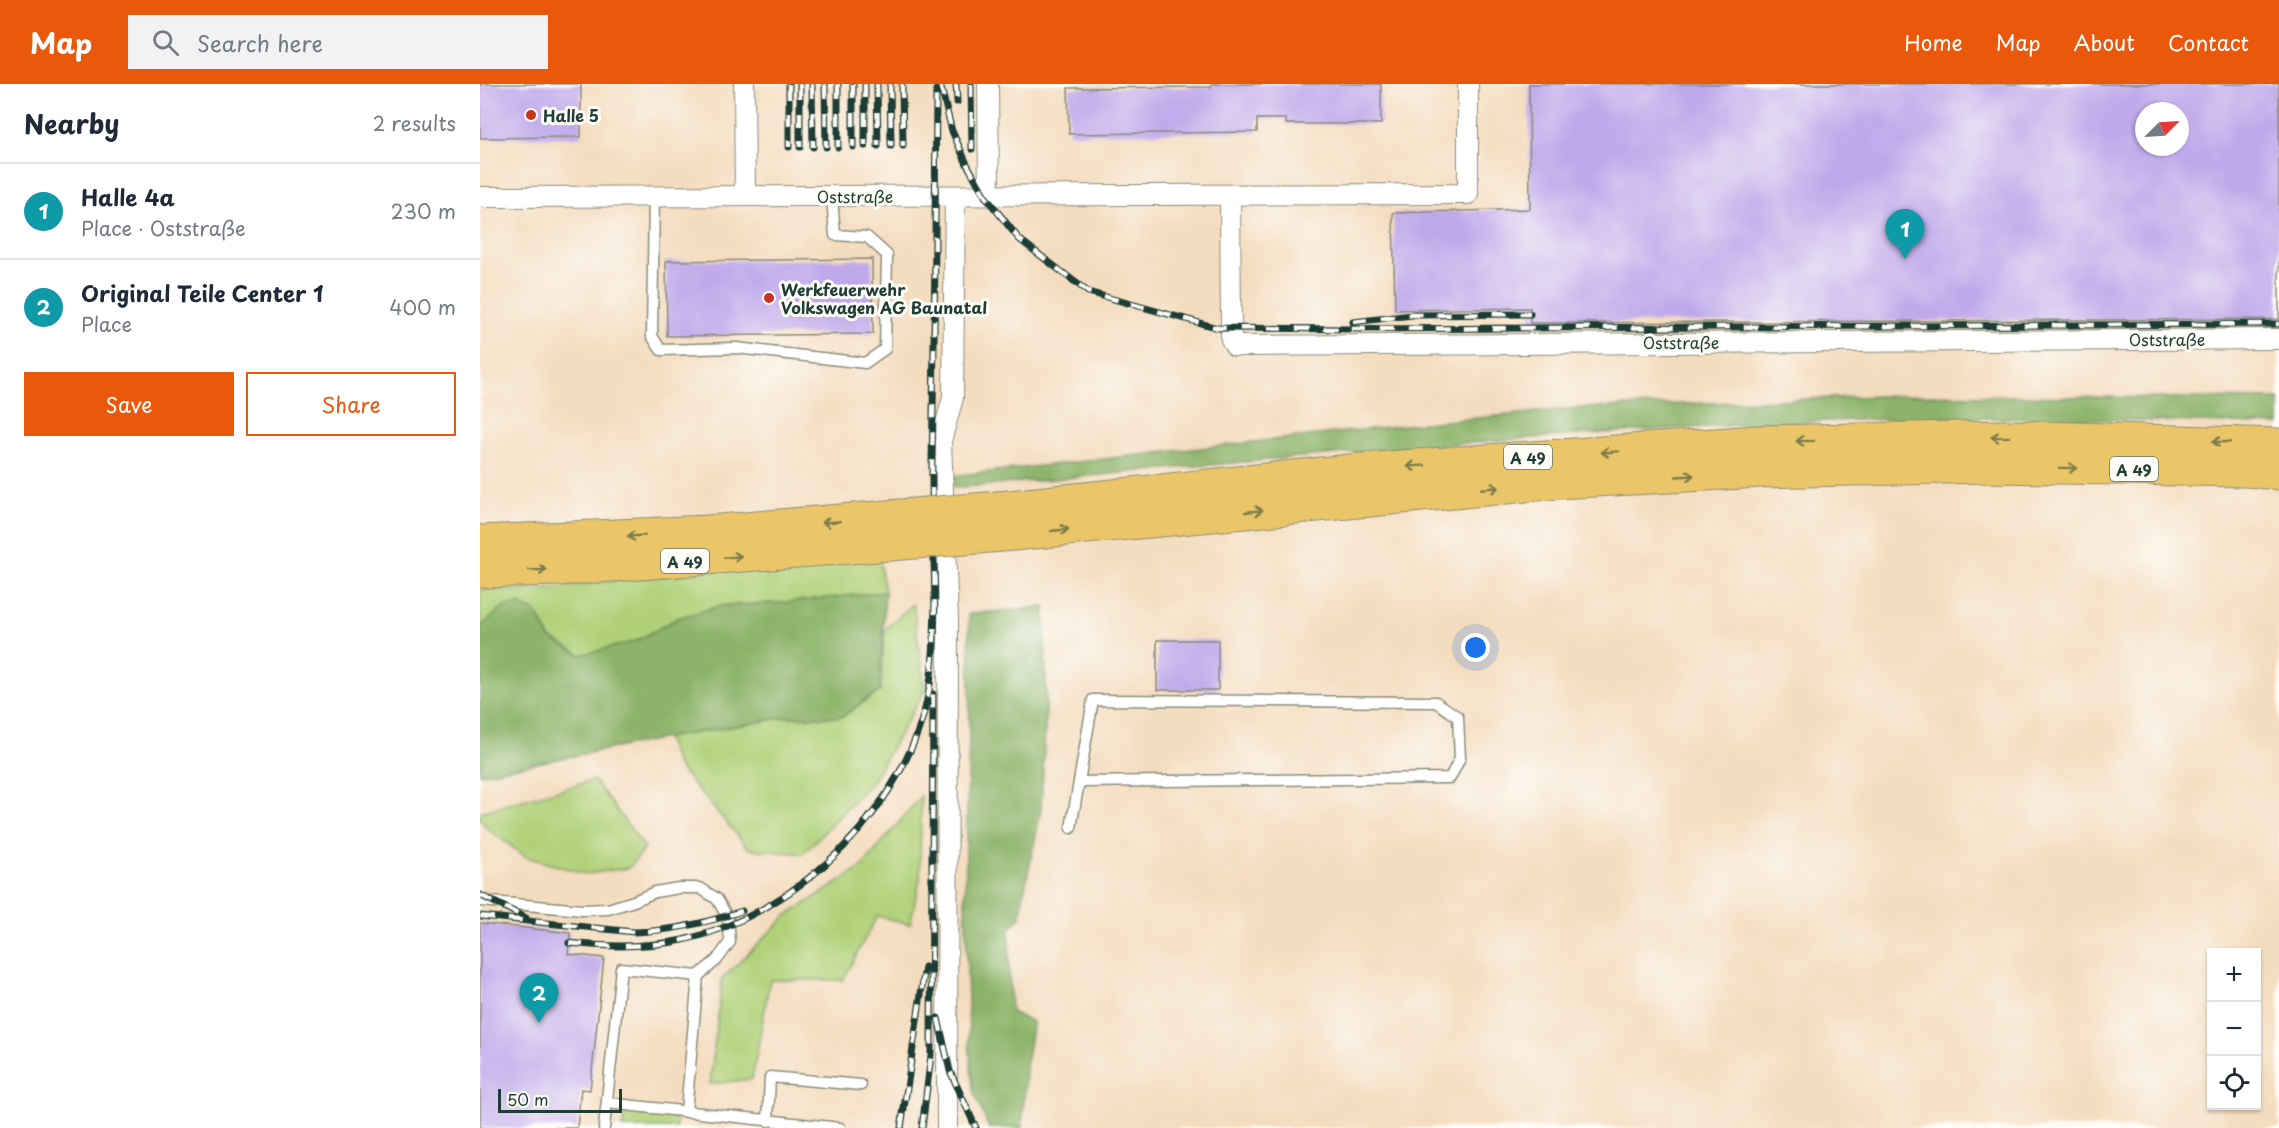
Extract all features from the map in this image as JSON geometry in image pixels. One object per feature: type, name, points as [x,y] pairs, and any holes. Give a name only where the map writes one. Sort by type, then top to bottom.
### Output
[{"type":"highway","name":"A 49","points":[[1001,521],[1372,470],[1757,442],[2009,437],[2279,445]]},
{"type":"highway","name":"A 49","points":[[480,571],[594,567],[890,530],[1558,482],[1761,471],[1989,466],[2246,470],[2279,473]]},
{"type":"highway","name":"A 49","points":[[480,542],[708,532],[890,530]]},
{"type":"street","points":[[744,84],[745,196]]},
{"type":"street","points":[[988,84],[989,196]]},
{"type":"street","name":"Oststraße","points":[[480,197],[1468,194],[1468,84]]},
{"type":"street","name":"Oststraße","points":[[1230,195],[1231,339],[1235,346],[2279,339]]},
{"type":"street","points":[[947,1128],[948,620],[941,441],[953,398],[955,196]]},
{"type":"lane","points":[[654,196],[652,336],[661,350],[736,348],[865,363],[885,349],[887,255],[867,237],[835,235],[832,196]]},
{"type":"lane","points":[[1071,828],[1093,700],[1436,702],[1458,717],[1460,758],[1450,778],[1079,782]]},
{"type":"lane","points":[[480,901],[582,910],[608,909],[655,892],[679,888],[700,888],[717,899],[728,918],[730,942],[717,960],[698,976],[686,1112]]},
{"type":"lane","points":[[604,1128],[621,968],[698,976]]},
{"type":"lane","points":[[768,1121],[770,1077],[861,1085]]},
{"type":"lane","points":[[607,1103],[686,1112],[741,1123],[768,1121],[840,1128]]},
{"type":"green space","points":[[1907,395],[2279,399],[2279,425],[2042,419],[1924,419],[1699,427],[1273,459],[954,488],[953,476],[1414,424],[1581,408]]},
{"type":"green space","points":[[881,556],[880,564],[885,592],[778,603],[719,606],[678,618],[636,641],[581,655],[550,638],[536,612],[480,627],[480,589],[536,590],[712,570]]},
{"type":"green space","points":[[885,592],[880,691],[842,717],[786,717],[480,774],[480,627],[503,607],[520,604],[536,612],[550,638],[581,655],[636,641],[678,618],[719,606],[778,603]]},
{"type":"green space","points":[[913,604],[925,690],[871,783],[803,854],[749,849],[677,765],[666,738],[786,717],[842,717],[880,691],[885,629]]},
{"type":"green space","points":[[1045,607],[1046,709],[1041,811],[1021,916],[1009,931],[1011,1012],[1033,1022],[1027,1058],[1022,1128],[989,1128],[973,1090],[969,1040],[965,897],[970,689],[969,614]]},
{"type":"green space","points":[[594,780],[645,848],[629,868],[586,874],[526,857],[489,830],[480,819],[480,812]]},
{"type":"green space","points":[[921,796],[920,879],[910,924],[877,916],[843,980],[770,980],[752,1079],[710,1084],[722,979],[786,916],[861,868]]},
{"type":"green space","points":[[626,1111],[677,1116],[676,1128],[622,1128]]},
{"type":"building","name":"Halle 5","points":[[480,84],[581,84],[581,137],[480,138]]},
{"type":"building","points":[[1211,84],[1381,84],[1381,124],[1286,124],[1286,119],[1257,119],[1257,132],[1069,134],[1068,88],[1211,87]]},
{"type":"building","points":[[1529,84],[2279,84],[2279,319],[1530,323],[1530,308],[1395,310],[1393,213],[1530,209]]},
{"type":"building","name":"Werkfeuerwehr Volkswagen AG Baunatal","points":[[872,259],[873,334],[667,336],[666,261]]},
{"type":"building","points":[[1157,640],[1218,640],[1218,690],[1157,690]]},
{"type":"building","points":[[480,923],[570,933],[568,954],[604,958],[590,1090],[581,1089],[577,1128],[480,1128]]},
{"type":"railway","points":[[789,84],[789,147]]},
{"type":"railway","points":[[800,84],[800,147]]},
{"type":"railway","points":[[812,84],[813,147]]},
{"type":"railway","points":[[825,84],[826,147]]},
{"type":"railway","points":[[838,84],[838,147]]},
{"type":"railway","points":[[853,84],[853,147]]},
{"type":"railway","points":[[865,84],[865,146]]},
{"type":"railway","points":[[877,84],[878,146]]},
{"type":"railway","points":[[890,84],[891,146]]},
{"type":"railway","points":[[902,84],[903,146]]},
{"type":"railway","points":[[940,84],[952,131],[967,164],[985,196],[1019,239],[1088,292],[1218,328],[2279,324]]},
{"type":"railway","points":[[956,84],[957,102]]},
{"type":"railway","points":[[971,84],[972,149]]},
{"type":"railway","points":[[569,943],[626,946],[683,940],[726,926],[768,906],[807,879],[843,847],[875,811],[900,771],[919,728],[930,684],[934,628],[932,460],[936,90]]},
{"type":"railway","points":[[1353,322],[1412,315],[1530,314]]},
{"type":"railway","points":[[922,1128],[931,1055],[933,694]]},
{"type":"railway","points":[[480,895],[526,918]]},
{"type":"railway","points":[[480,916],[634,932],[689,926],[742,911]]},
{"type":"railway","points":[[901,1128],[925,967]]},
{"type":"railway","points":[[938,1018],[950,1071],[976,1128]]},
{"type":"place","name":"Halle 5","points":[[531,115]]},
{"type":"place","name":"Halle 4a","points":[[1905,259]]},
{"type":"place","name":"Werkfeuerwehr Volkswagen AG Baunatal","points":[[769,298]]},
{"type":"place","name":"Original Teile Center 1","points":[[539,1023]]}]
